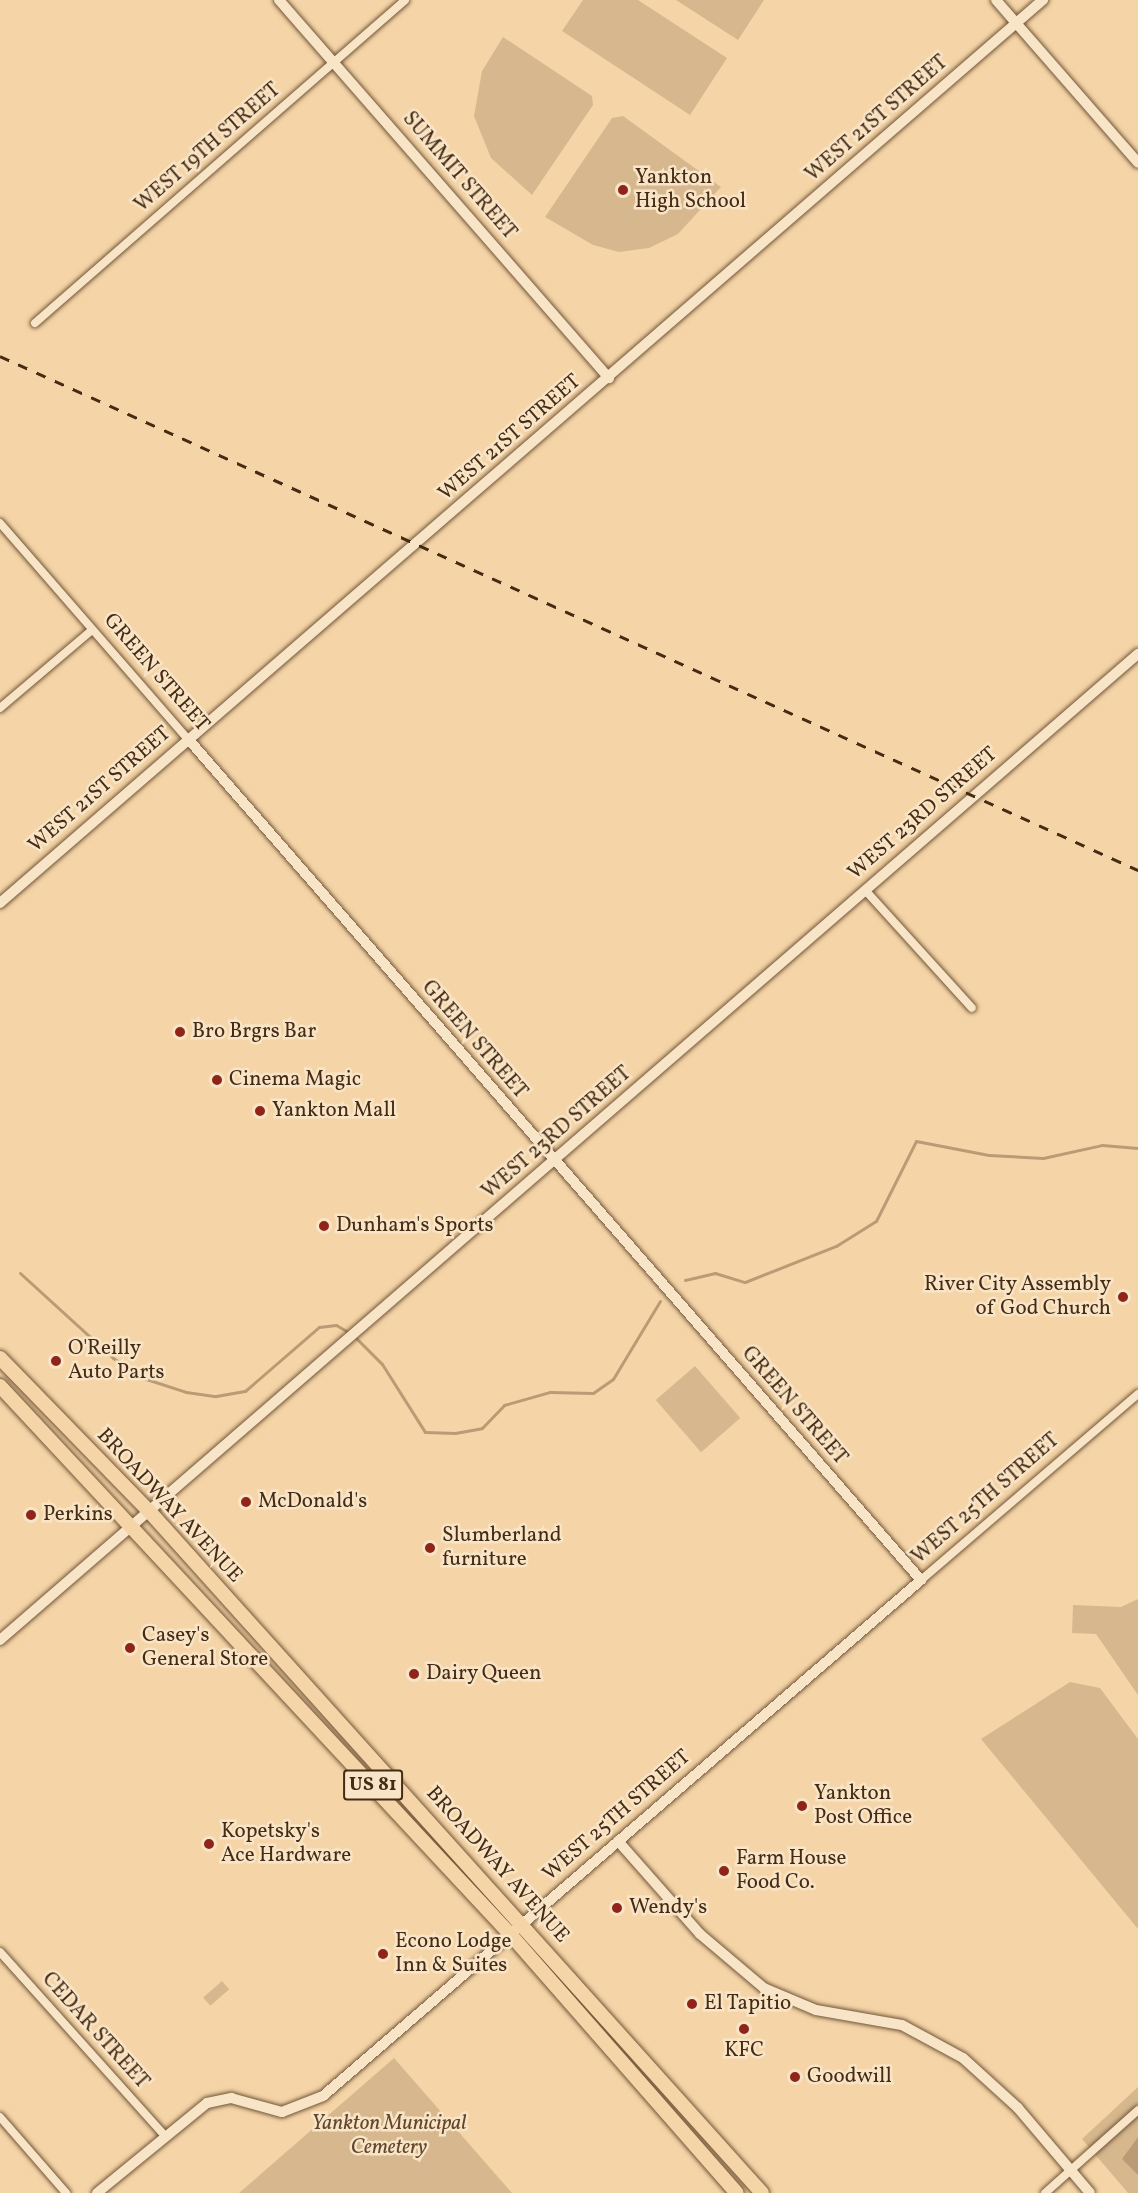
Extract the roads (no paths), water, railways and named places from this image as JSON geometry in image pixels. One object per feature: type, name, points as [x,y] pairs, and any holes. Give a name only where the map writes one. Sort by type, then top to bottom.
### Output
[{"type":"highway","name":"BROADWAY AVENUE","points":[[0,1358],[149,1511],[762,2193]]},
{"type":"highway","name":"BROADWAY AVENUE","points":[[0,1386],[133,1525],[510,1934],[737,2193]]},
{"type":"street","name":"SUMMIT STREET","points":[[279,0],[609,378]]},
{"type":"street","name":"WEST 19TH STREET","points":[[35,323],[405,0]]},
{"type":"street","points":[[996,0],[1138,163]]},
{"type":"street","name":"WEST 21ST STREET","points":[[0,903],[1043,0]]},
{"type":"street","name":"GREEN STREET","points":[[0,523],[553,1162],[921,1580]]},
{"type":"street","points":[[0,708],[92,630]]},
{"type":"street","name":"WEST 23RD STREET","points":[[0,1640],[341,1349],[1138,654]]},
{"type":"street","points":[[865,890],[972,1008]]},
{"type":"street","name":"WEST 25TH STREET","points":[[97,2193],[164,2135],[217,2100],[282,2112],[312,2103],[1138,1394]]},
{"type":"street","points":[[618,1841],[700,1934],[750,1979],[797,2004],[890,2022],[951,2049],[998,2088],[1090,2193]]},
{"type":"street","name":"CEDAR STREET","points":[[0,1952],[164,2135]]},
{"type":"street","points":[[1045,2193],[1138,2110]]},
{"type":"street","points":[[0,2117],[66,2193]]},
{"type":"waterway","points":[[685,1280],[715,1273],[745,1282],[836,1246],[876,1221],[916,1141],[989,1155],[1043,1158],[1102,1145],[1138,1148]]},
{"type":"waterway","points":[[20,1273],[113,1358],[143,1378],[186,1392],[216,1396],[245,1391],[319,1327],[336,1325],[350,1333]]},
{"type":"waterway","points":[[355,1337],[382,1364],[425,1432],[455,1433],[482,1428],[504,1405],[550,1392],[593,1393],[613,1379],[660,1301]]},
{"type":"railway","points":[[0,356],[1138,870]]},
{"type":"place","name":"Yankton High School","points":[[623,190]]},
{"type":"place","name":"Bro Brgrs Bar","points":[[180,1032]]},
{"type":"place","name":"Cinema Magic","points":[[217,1080]]},
{"type":"place","name":"Yankton Mall","points":[[260,1111]]},
{"type":"place","name":"Dunham's Sports","points":[[324,1226]]},
{"type":"place","name":"River City Assembly of God Church","points":[[1123,1297]]},
{"type":"place","name":"O'Reilly Auto Parts","points":[[56,1361]]},
{"type":"place","name":"McDonald's","points":[[246,1502]]},
{"type":"place","name":"Perkins","points":[[31,1515]]},
{"type":"place","name":"Slumberland furniture","points":[[430,1548]]},
{"type":"place","name":"Casey's General Store","points":[[130,1648]]},
{"type":"place","name":"Dairy Queen","points":[[414,1674]]},
{"type":"place","name":"Yankton Post Office","points":[[802,1806]]},
{"type":"place","name":"Kopetsky's Ace Hardware","points":[[209,1844]]},
{"type":"place","name":"Farm House Food Co.","points":[[724,1871]]},
{"type":"place","name":"Wendy's","points":[[617,1908]]},
{"type":"place","name":"Econo Lodge Inn & Suites","points":[[383,1954]]},
{"type":"place","name":"El Tapitio","points":[[692,2004]]},
{"type":"place","name":"KFC","points":[[744,2029]]},
{"type":"place","name":"Goodwill","points":[[795,2077]]},
{"type":"park label","name":"Yankton Municipal Cemetery","points":[[389,2136]]}]
